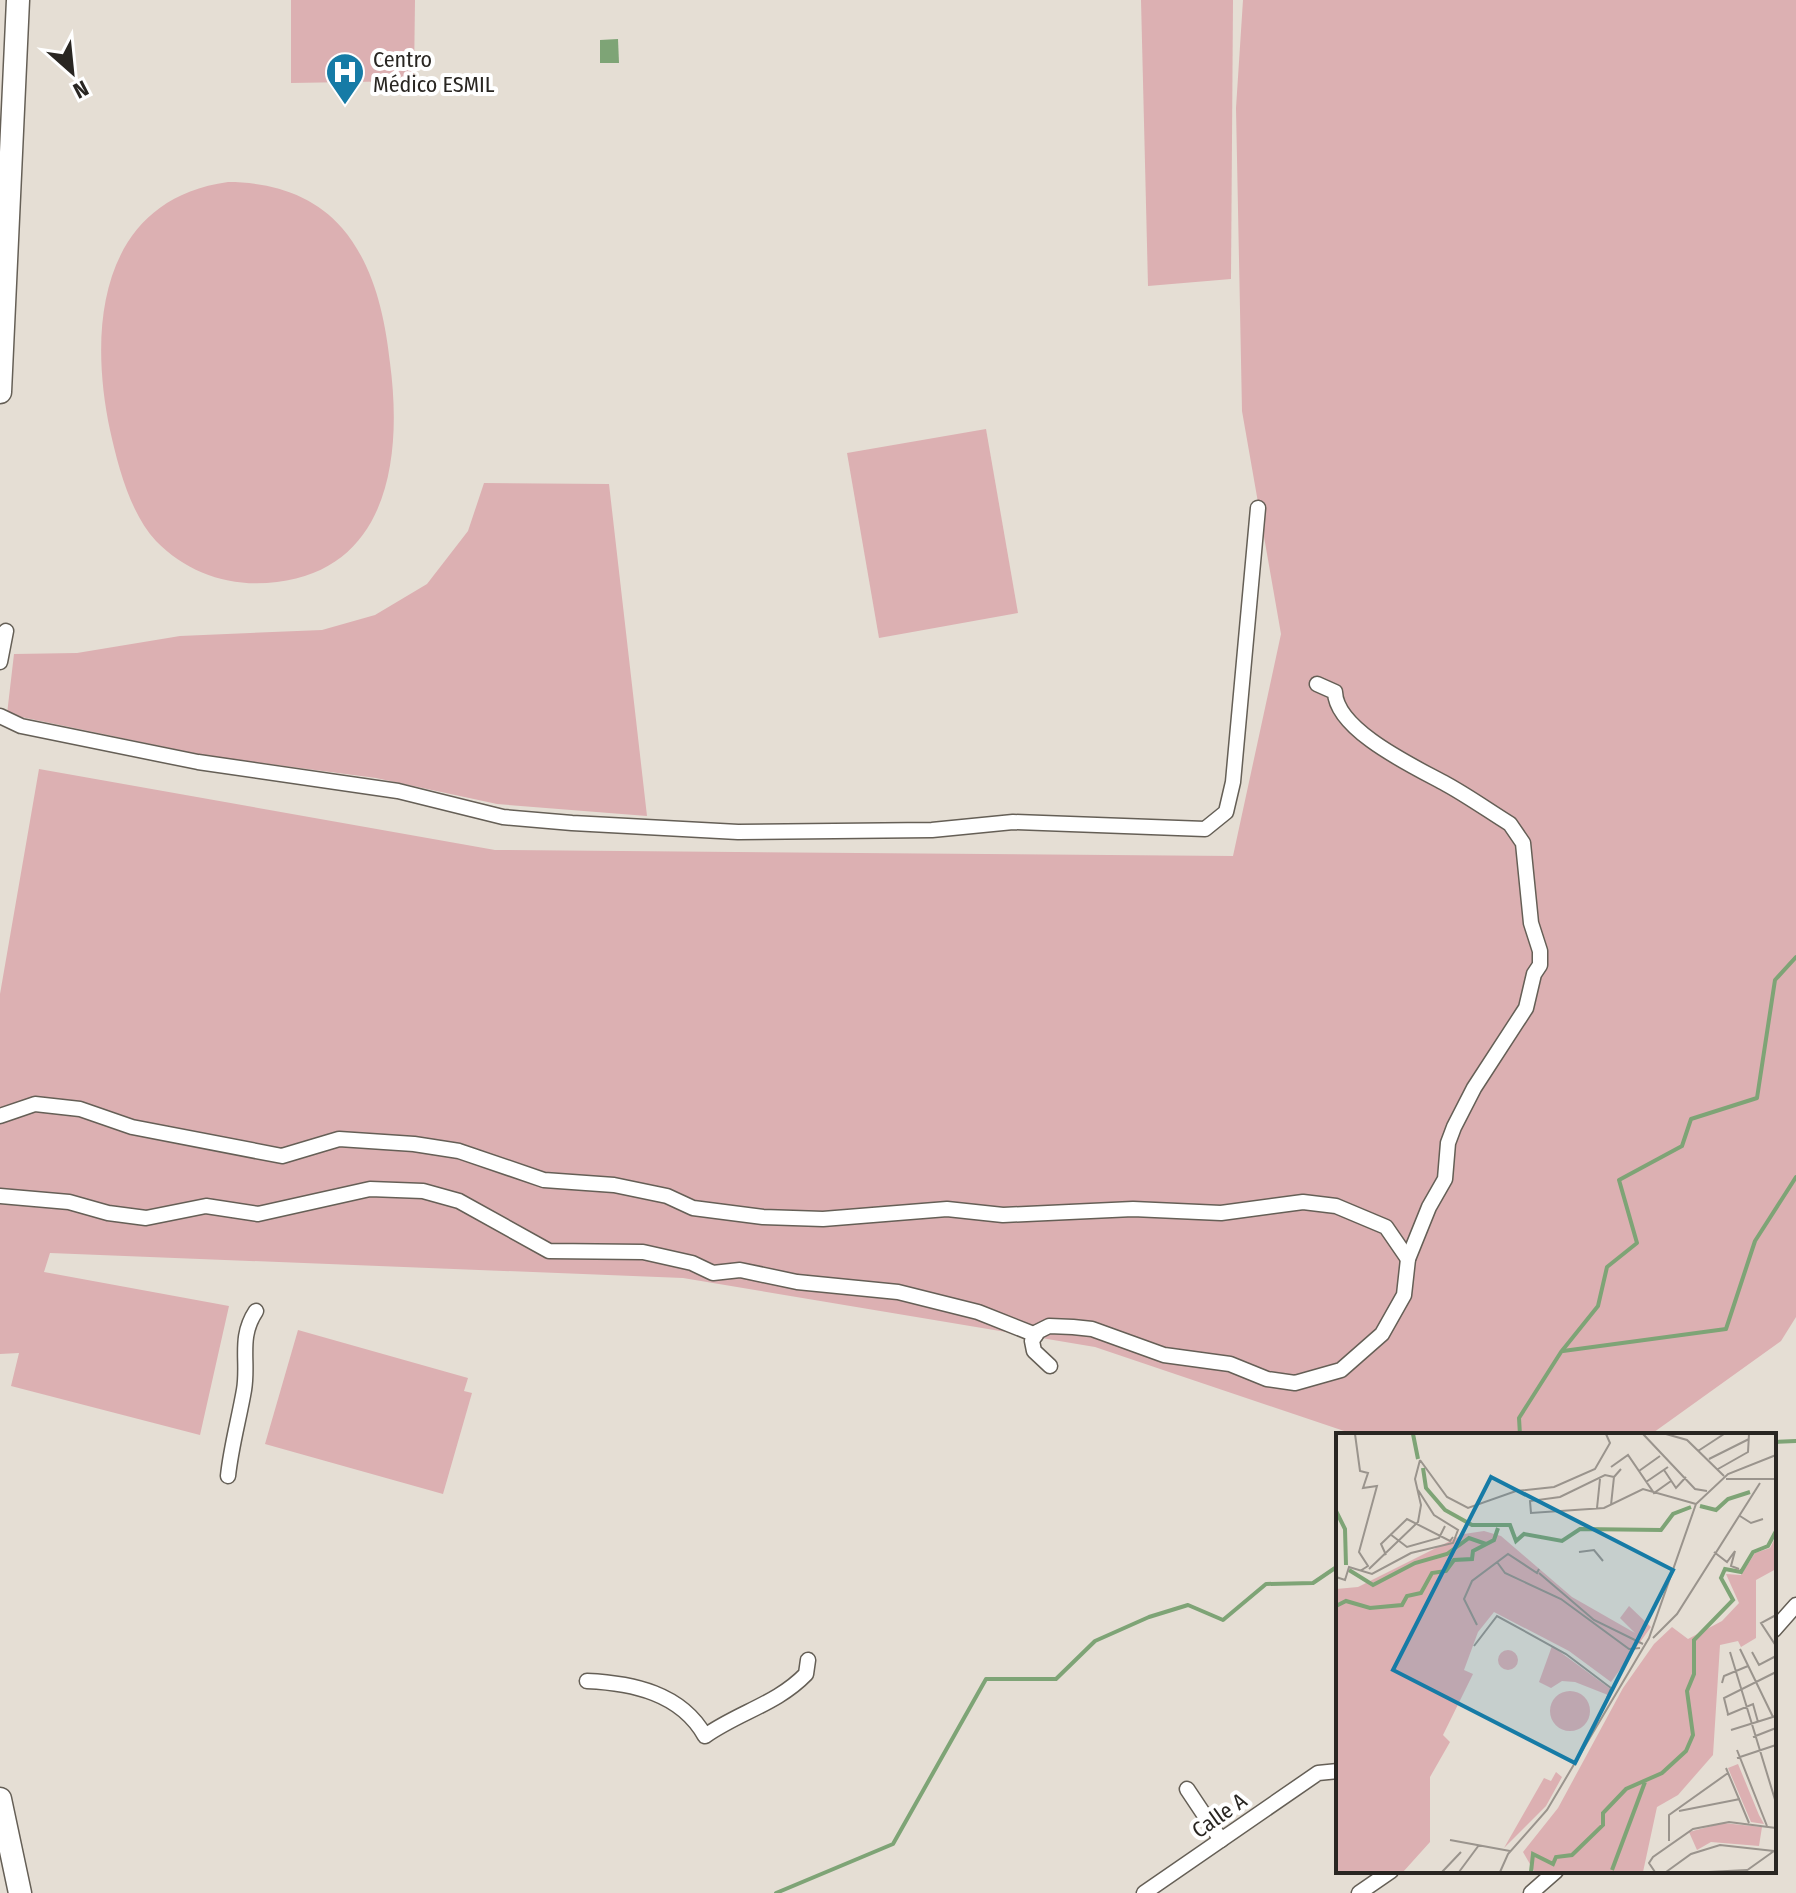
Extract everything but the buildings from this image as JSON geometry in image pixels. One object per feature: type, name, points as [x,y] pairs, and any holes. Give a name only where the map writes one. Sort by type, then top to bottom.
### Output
[{"type":"main road","points":[[0,392],[18,0]]},
{"type":"main road","points":[[0,1799],[5,1843],[20,1893]]},
{"type":"street","points":[[0,716],[21,726],[198,762],[398,791],[503,817],[738,832],[932,830],[1013,822],[1192,832],[1216,824],[1226,812],[1233,782],[1258,508]]},
{"type":"street","points":[[0,662],[6,631]]},
{"type":"street","points":[[1050,1366],[1034,1351],[1036,1335],[1049,1326],[1092,1329],[1164,1355],[1230,1364],[1282,1382],[1309,1381],[1348,1365],[1382,1334],[1404,1295],[1408,1259],[1429,1207],[1445,1179],[1448,1143],[1454,1127],[1474,1088],[1526,1008],[1534,974],[1540,965],[1540,951],[1531,923],[1523,843],[1517,833],[1510,824],[1445,783],[1408,766],[1366,735],[1340,709],[1335,692],[1317,684]]},
{"type":"street","points":[[0,1116],[35,1104],[80,1109],[132,1127],[282,1156],[339,1139],[414,1144],[459,1151],[544,1180],[614,1185],[667,1196],[693,1208],[763,1217],[823,1219],[947,1209],[1003,1215],[1133,1209],[1221,1213],[1303,1202],[1336,1206],[1386,1227],[1408,1259]]},
{"type":"street","points":[[0,1196],[69,1202],[108,1213],[146,1218],[206,1206],[258,1214],[370,1189],[423,1191],[459,1201],[549,1251],[643,1252],[692,1263],[713,1273],[740,1270],[797,1282],[898,1292],[978,1312],[1036,1335]]},
{"type":"street","points":[[228,1476],[245,1386],[242,1356],[247,1325],[256,1311]]},
{"type":"street","points":[[1776,1628],[1796,1605]]},
{"type":"street","points":[[587,1681],[629,1683],[646,1689],[696,1720],[705,1736],[752,1708],[775,1702],[806,1674],[808,1660]]},
{"type":"street","name":"Calle A","points":[[1144,1893],[1318,1773],[1336,1771]]},
{"type":"street","points":[[1187,1789],[1221,1840]]},
{"type":"street","points":[[1359,1893],[1388,1873]]},
{"type":"street","points":[[1531,1893],[1554,1873]]},
{"type":"shaded area","points":[[291,0],[415,0],[414,76],[411,81],[291,83]]},
{"type":"shaded area","points":[[1141,0],[1233,0],[1231,279],[1148,286]]},
{"type":"shaded area","points":[[1243,0],[1796,0],[1796,1317],[1781,1341],[1653,1433],[1350,1433],[1095,1347],[683,1278],[50,1253],[44,1272],[229,1306],[200,1435],[11,1386],[19,1353],[0,1354],[0,994],[39,769],[495,850],[1233,856],[1281,634],[1242,411],[1236,108]]},
{"type":"shaded area","points":[[618,39],[619,63],[600,63],[600,40]]},
{"type":"shaded area","points":[[228,182],[260,185],[291,193],[318,207],[342,228],[370,275],[385,328],[390,363],[393,433],[390,468],[381,501],[366,530],[344,555],[315,572],[277,582],[244,583],[212,576],[182,562],[156,541],[139,517],[121,474],[104,390],[101,350],[104,311],[113,274],[129,241],[152,214],[185,194]]},
{"type":"shaded area","points":[[986,429],[1018,613],[879,638],[847,453]]},
{"type":"shaded area","points":[[484,483],[609,484],[647,816],[497,804],[376,778],[208,756],[7,714],[14,654],[77,653],[180,636],[322,630],[375,615],[427,584],[468,531]]},
{"type":"shaded area","points":[[298,1330],[468,1378],[464,1391],[472,1393],[443,1494],[265,1444]]},
{"type":"waterway","points":[[1520,1433],[1519,1418],[1561,1352],[1598,1306],[1607,1267],[1637,1243],[1619,1180],[1682,1146],[1691,1119],[1757,1098],[1775,980],[1796,957]]},
{"type":"waterway","points":[[1563,1351],[1726,1329],[1755,1241],[1796,1177]]},
{"type":"waterway","points":[[1776,1442],[1796,1441]]},
{"type":"waterway","points":[[776,1893],[893,1844],[986,1679],[1056,1679],[1095,1641],[1149,1617],[1188,1605],[1223,1620],[1266,1584],[1313,1583],[1336,1567]]},
{"type":"place","name":"Centro Médico ESMIL","points":[[345,106]]}]
